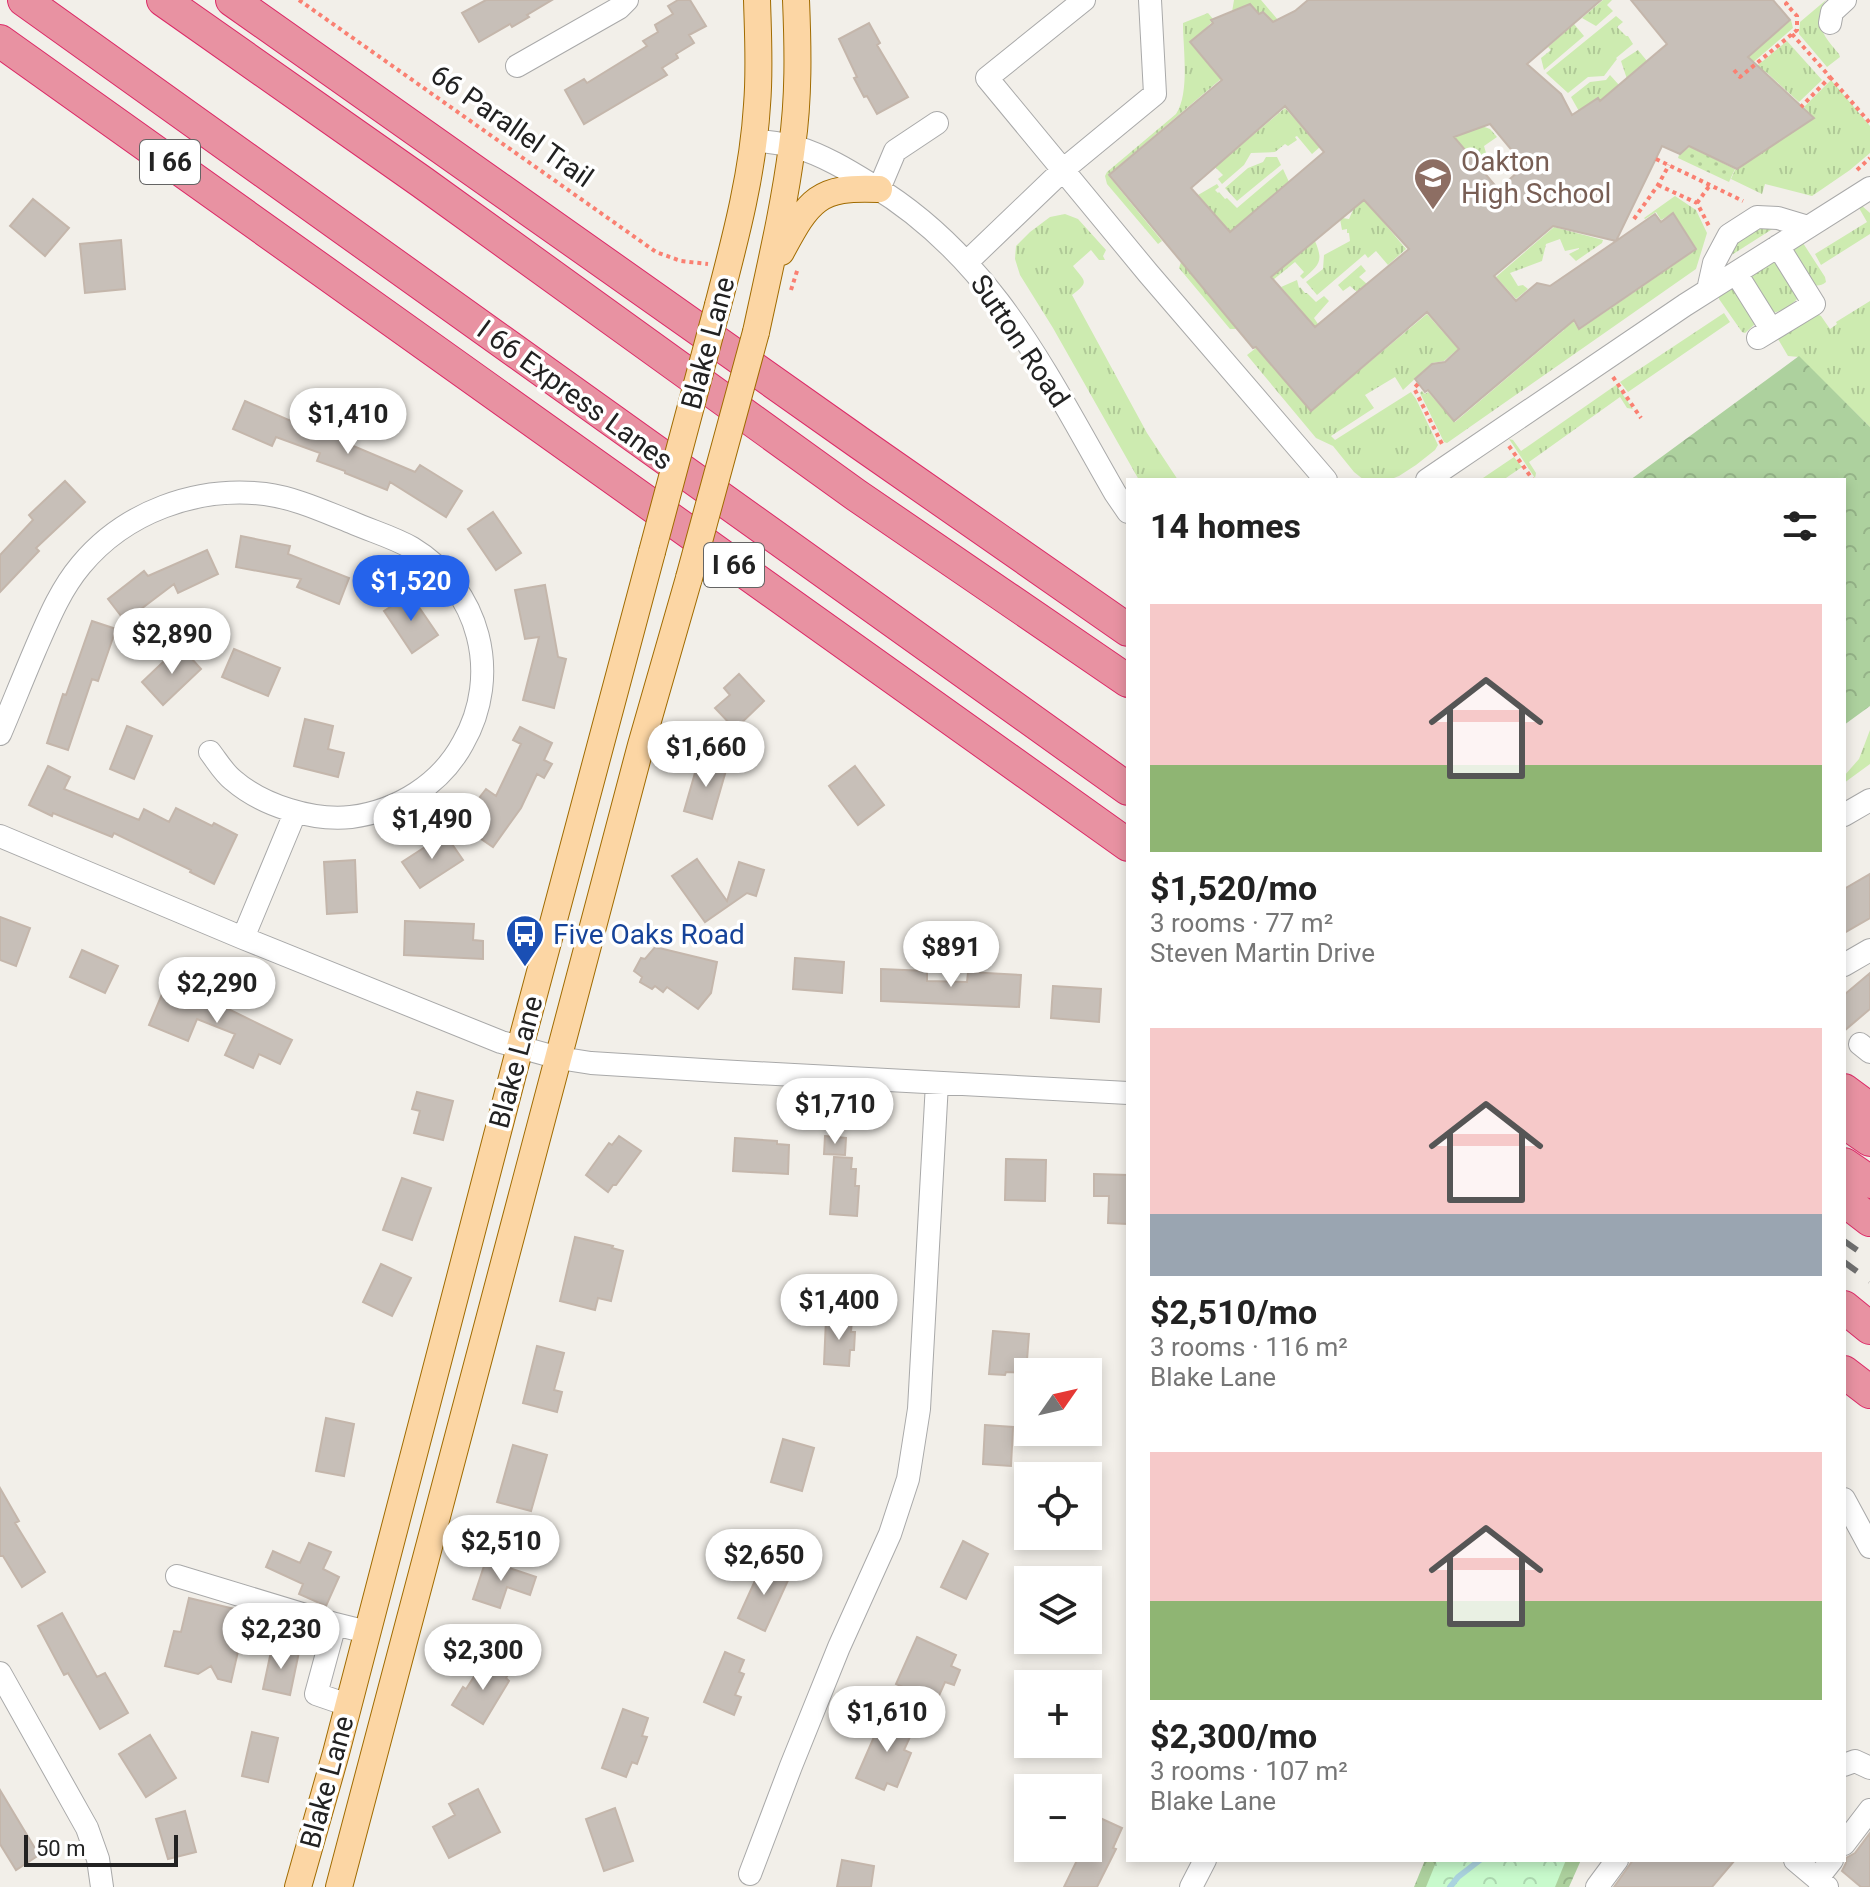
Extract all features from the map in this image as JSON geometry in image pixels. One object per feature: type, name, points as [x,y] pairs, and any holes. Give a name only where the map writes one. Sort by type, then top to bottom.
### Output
[{"type":"highway","name":"I 66 Express Lanes","points":[[24,0],[1126,788]]},
{"type":"highway","points":[[163,0],[422,182],[856,495],[1126,680]]},
{"type":"highway","points":[[232,0],[1126,629]]},
{"type":"highway","name":"I 66","points":[[0,41],[1126,844]]},
{"type":"highway","points":[[1846,1091],[1870,1109]]},
{"type":"highway","points":[[1846,1123],[1870,1140]]},
{"type":"highway","points":[[1846,1165],[1870,1182]]},
{"type":"highway","points":[[1846,1202],[1870,1220]]},
{"type":"highway","points":[[1846,1305],[1870,1319]]},
{"type":"highway","points":[[1846,1306],[1870,1328]]},
{"type":"highway","points":[[1846,1374],[1870,1392]]},
{"type":"main road","name":"Blake Lane","points":[[298,1887],[745,196],[754,140],[758,78],[757,0]]},
{"type":"main road","name":"Blake Lane","points":[[339,1887],[645,730],[756,332],[793,146],[798,41],[796,0]]},
{"type":"main road","points":[[768,276],[811,204],[824,194],[839,190],[879,189]]},
{"type":"street","points":[[517,66],[619,8],[627,0]]},
{"type":"street","points":[[1084,0],[987,78],[1148,273],[1324,478]]},
{"type":"street","points":[[967,262],[1064,169],[1155,94],[1150,0]]},
{"type":"street","points":[[1830,23],[1832,12],[1845,0]]},
{"type":"street","points":[[879,189],[895,151],[937,123]]},
{"type":"street","name":"Sutton Road","points":[[754,140],[793,146],[831,161],[904,205],[967,262],[1027,341],[1126,509]]},
{"type":"street","points":[[1430,478],[1708,290],[1870,188]]},
{"type":"street","points":[[1708,290],[1714,263],[1729,235],[1757,217],[1778,218],[1808,227]]},
{"type":"street","points":[[1736,273],[1765,333],[1814,304],[1778,246]]},
{"type":"street","points":[[0,734],[51,613],[80,566],[111,536],[167,505],[232,493],[265,494],[298,501],[413,549],[447,577],[471,614],[480,642],[483,679],[476,715],[468,735],[450,763],[421,791],[385,809],[364,815],[337,818],[295,813],[232,780],[210,752]]},
{"type":"street","points":[[1846,814],[1870,800]]},
{"type":"street","points":[[243,938],[295,813]]},
{"type":"street","points":[[0,836],[501,1042],[559,1058],[591,1063],[1126,1093]]},
{"type":"street","points":[[1846,964],[1870,950]]},
{"type":"street","points":[[750,1874],[839,1647],[890,1534],[908,1479],[919,1409],[937,1083]]},
{"type":"street","points":[[1846,1503],[1870,1547]]},
{"type":"street","points":[[177,1576],[367,1632]]},
{"type":"street","points":[[335,1624],[316,1694],[348,1705]]},
{"type":"street","points":[[0,1673],[87,1828],[98,1859],[102,1887]]},
{"type":"street","points":[[1846,1764],[1855,1761],[1870,1768]]},
{"type":"street","points":[[1846,1841],[1870,1810]]},
{"type":"street","points":[[1191,1887],[1204,1862]]},
{"type":"street","points":[[1597,1887],[1616,1862]]},
{"type":"street","points":[[1797,1862],[1822,1883],[1831,1862]]},
{"type":"path","name":"66 Parallel Trail","points":[[299,0],[656,252],[681,261],[711,265]]},
{"type":"path","points":[[1734,70],[1740,77],[1797,30],[1797,16],[1788,2],[1780,9]]},
{"type":"path","points":[[1792,34],[1870,123]]},
{"type":"path","points":[[1801,107],[1830,77]]},
{"type":"path","points":[[1656,159],[1748,204]]},
{"type":"path","points":[[1634,219],[1669,165]]},
{"type":"path","points":[[1658,185],[1697,203],[1711,230]]},
{"type":"path","points":[[1697,203],[1710,185]]},
{"type":"path","points":[[788,297],[800,260]]},
{"type":"path","points":[[1602,360],[1641,418]]},
{"type":"path","points":[[1418,384],[1414,388],[1445,449]]},
{"type":"green space","points":[[1234,0],[1261,0],[1284,27],[1280,30],[1264,12],[1232,12]]},
{"type":"green space","points":[[1603,0],[1612,0],[1607,5],[1613,11],[1596,26],[1582,18]]},
{"type":"green space","points":[[1826,0],[1820,22],[1840,57],[1827,67],[1799,34],[1800,22]]},
{"type":"green space","points":[[1208,13],[1212,22],[1190,43],[1221,79],[1108,175],[1162,241],[1158,244],[1107,184],[1105,176],[1176,114],[1184,83],[1183,23]]},
{"type":"green space","points":[[1616,16],[1623,22],[1617,27],[1633,44],[1616,58],[1604,76],[1588,77],[1568,93],[1546,73]]},
{"type":"green space","points":[[1791,20],[1793,28],[1743,71],[1739,65]]},
{"type":"green space","points":[[1574,24],[1584,36],[1544,70],[1541,58],[1551,50],[1548,47]]},
{"type":"green space","points":[[1787,41],[1822,80],[1799,102],[1766,72],[1753,83],[1746,75]]},
{"type":"green space","points":[[1638,50],[1647,61],[1627,79],[1621,61]]},
{"type":"green space","points":[[1610,75],[1619,85],[1580,113],[1571,97],[1590,82],[1606,80]]},
{"type":"green space","points":[[1831,80],[1870,126],[1870,153],[1812,196],[1765,184],[1762,194],[1731,179],[1735,170],[1814,118],[1804,107]]},
{"type":"green space","points":[[1285,108],[1320,147],[1312,154],[1297,136],[1297,140],[1275,152],[1251,153],[1244,165],[1222,184],[1218,179],[1223,175],[1215,167]]},
{"type":"green space","points":[[1474,109],[1482,126],[1497,137],[1484,146],[1490,167],[1484,172],[1414,160]]},
{"type":"green space","points":[[1690,147],[1735,169],[1729,182],[1678,158]]},
{"type":"green space","points":[[1266,157],[1277,157],[1281,165],[1237,201],[1225,188]]},
{"type":"green space","points":[[1283,169],[1289,182],[1230,232],[1198,195],[1217,184],[1219,187],[1215,190],[1237,208]]},
{"type":"green space","points":[[1675,196],[1696,210],[1707,233],[1696,269],[1447,443],[1444,442],[1420,393],[1422,391],[1425,394],[1428,392],[1455,422],[1564,330],[1561,325],[1571,318],[1579,330],[1697,249],[1673,213],[1661,220],[1656,212],[1644,218]]},
{"type":"green space","points":[[1364,199],[1406,249],[1388,265],[1376,251],[1368,258],[1365,254],[1317,295],[1306,282],[1323,269],[1324,255],[1350,241],[1347,229],[1342,230],[1340,219],[1349,219],[1354,208]]},
{"type":"green space","points":[[1861,205],[1870,213],[1870,234],[1821,265],[1815,254],[1867,222],[1859,208]]},
{"type":"green space","points":[[1065,214],[1078,219],[1106,250],[1105,260],[1099,260],[1091,250],[1073,266],[1084,281],[1072,295],[1147,433],[1177,478],[1138,478],[1020,275],[1015,259],[1016,246],[1050,217]]},
{"type":"green space","points":[[1554,227],[1603,240],[1576,261],[1569,254],[1579,248],[1565,251],[1560,239],[1546,244],[1542,261],[1510,273],[1518,286],[1528,289],[1516,299],[1496,277]]},
{"type":"green space","points":[[1754,228],[1774,228],[1730,256],[1732,244]]},
{"type":"green space","points":[[1315,241],[1318,263],[1303,279],[1300,276],[1304,272],[1295,262],[1273,280],[1271,277]]},
{"type":"green space","points":[[1803,243],[1825,277],[1823,284],[1812,285],[1791,253],[1793,248]]},
{"type":"green space","points":[[1776,261],[1798,298],[1786,308],[1771,313],[1751,283],[1751,275]]},
{"type":"green space","points":[[1181,262],[1237,328],[1230,329],[1179,268]]},
{"type":"green space","points":[[1361,265],[1366,271],[1359,277],[1367,284],[1357,292],[1350,286],[1343,291],[1338,285]]},
{"type":"green space","points":[[1297,280],[1299,288],[1316,302],[1324,296],[1329,301],[1314,318],[1318,324],[1315,327],[1281,287]]},
{"type":"green space","points":[[1729,288],[1735,288],[1755,324],[1745,333],[1719,299]]},
{"type":"green space","points":[[1870,301],[1870,427],[1799,357],[1788,356],[1778,339],[1817,314],[1830,329]]},
{"type":"green space","points":[[1724,313],[1730,322],[1628,392],[1620,382]]},
{"type":"green space","points":[[1427,314],[1458,349],[1444,361],[1432,363],[1403,390],[1395,377],[1365,395],[1374,408],[1331,436],[1335,440],[1411,392],[1438,445],[1399,476],[1362,478],[1333,446],[1316,438],[1247,355],[1256,348],[1311,411]]},
{"type":"green space","points":[[1799,356],[1870,427],[1870,706],[1846,724],[1846,478],[1633,478]]},
{"type":"green space","points":[[1616,385],[1633,409],[1627,408],[1620,397],[1529,462],[1536,473],[1535,478],[1509,439],[1521,451]]},
{"type":"green space","points":[[1514,457],[1522,467],[1506,478],[1483,478]]},
{"type":"green space","points":[[1870,730],[1870,764],[1846,782],[1846,774],[1859,759]]},
{"type":"green space","points":[[1424,1862],[1580,1862],[1569,1887],[1414,1887]]},
{"type":"green space","points":[[1436,1862],[1565,1862],[1555,1887],[1426,1887]]},
{"type":"building","points":[[486,0],[552,0],[512,27],[510,24],[479,42],[462,13]]},
{"type":"building","points":[[678,0],[690,0],[706,26],[689,35],[694,43],[676,54],[678,58],[662,68],[667,75],[584,124],[565,90],[584,79],[587,83],[647,46],[643,41],[658,32],[655,25],[673,14],[668,6]]},
{"type":"building","points":[[1308,0],[1601,0],[1527,64],[1561,94],[1572,115],[1598,98],[1600,101],[1667,44],[1631,0],[1773,0],[1790,20],[1748,57],[1814,118],[1737,169],[1689,146],[1680,154],[1662,146],[1616,241],[1655,214],[1661,222],[1673,213],[1696,249],[1579,329],[1574,320],[1454,421],[1415,379],[1432,364],[1445,362],[1459,349],[1427,312],[1311,411],[1256,347],[1253,348],[1109,175],[1222,80],[1190,42],[1213,23],[1211,20],[1250,4],[1273,22]],"holes":[[[1285,106],[1324,152],[1230,232],[1191,188]],[[1490,124],[1525,166],[1498,189],[1454,137]],[[1364,200],[1409,249],[1315,327],[1271,277]],[[1553,226],[1616,241],[1550,286],[1537,283],[1516,301],[1494,276]]]},
{"type":"building","points":[[869,23],[880,43],[877,45],[908,97],[877,114],[854,78],[857,77],[839,39]]},
{"type":"building","points":[[33,199],[69,228],[45,256],[10,226]]},
{"type":"building","points":[[121,240],[125,289],[85,293],[80,244]]},
{"type":"building","points":[[245,401],[300,425],[303,417],[343,431],[339,440],[415,472],[420,465],[462,491],[446,517],[390,482],[387,490],[317,461],[320,453],[276,437],[272,446],[233,429]]},
{"type":"building","points":[[65,481],[85,502],[36,548],[39,551],[0,592],[0,555],[33,520],[29,515]]},
{"type":"building","points":[[493,512],[521,553],[496,570],[468,529]]},
{"type":"building","points":[[241,536],[290,546],[288,554],[349,578],[339,604],[297,587],[301,579],[236,567]]},
{"type":"building","points":[[207,550],[218,574],[178,593],[174,584],[125,621],[108,599],[144,571],[148,576]]},
{"type":"building","points":[[545,585],[558,657],[566,659],[554,708],[523,700],[539,637],[525,639],[515,590]]},
{"type":"building","points":[[410,594],[438,635],[412,653],[384,611]]},
{"type":"building","points":[[92,621],[116,629],[98,681],[92,679],[68,750],[47,743]]},
{"type":"building","points":[[180,646],[201,669],[163,705],[142,682]]},
{"type":"building","points":[[234,649],[280,668],[268,696],[222,677]]},
{"type":"building","points":[[739,674],[764,701],[735,729],[715,708],[730,695],[724,688]]},
{"type":"building","points":[[305,719],[333,726],[328,749],[344,753],[338,777],[294,766]]},
{"type":"building","points":[[127,726],[152,736],[134,779],[110,769]]},
{"type":"building","points":[[520,727],[552,743],[544,760],[552,764],[544,778],[537,774],[521,808],[493,847],[471,832],[487,810],[476,802],[486,789],[496,796],[521,744],[513,740]]},
{"type":"building","points":[[699,759],[727,767],[712,819],[684,811]]},
{"type":"building","points":[[48,766],[70,777],[64,789],[139,820],[144,809],[169,822],[176,808],[237,835],[214,884],[114,833],[112,837],[29,805]]},
{"type":"building","points":[[855,766],[884,805],[858,825],[829,786]]},
{"type":"building","points":[[445,834],[463,860],[420,888],[402,862]]},
{"type":"building","points":[[697,859],[727,901],[739,862],[764,870],[756,896],[747,893],[705,922],[672,876]]},
{"type":"building","points":[[355,860],[357,912],[327,914],[324,862]]},
{"type":"building","points":[[1870,874],[1870,918],[1846,932],[1846,888]]},
{"type":"building","points":[[0,917],[30,928],[16,966],[0,960]]},
{"type":"building","points":[[405,921],[474,924],[473,940],[483,941],[483,959],[404,955]]},
{"type":"building","points":[[655,947],[717,962],[711,993],[698,1009],[667,987],[663,992],[640,982],[642,977],[634,971],[641,958],[645,959]]},
{"type":"building","points":[[82,950],[118,966],[105,993],[70,977]]},
{"type":"building","points":[[795,958],[844,962],[842,993],[793,989]]},
{"type":"building","points":[[881,969],[927,971],[927,981],[967,982],[968,972],[1021,975],[1019,1007],[881,1001]]},
{"type":"building","points":[[1870,973],[1870,1009],[1846,1029],[1846,993]]},
{"type":"building","points":[[168,980],[221,1002],[220,1005],[292,1040],[280,1064],[259,1054],[253,1068],[225,1055],[235,1034],[197,1019],[188,1041],[149,1025]]},
{"type":"building","points":[[1053,986],[1101,989],[1099,1022],[1051,1018]]},
{"type":"building","points":[[417,1092],[453,1101],[443,1140],[414,1133],[420,1111],[412,1109]]},
{"type":"building","points":[[619,1136],[641,1151],[608,1192],[586,1175],[609,1143],[612,1145]]},
{"type":"building","points":[[825,1136],[846,1138],[845,1155],[824,1154]]},
{"type":"building","points":[[735,1138],[777,1141],[777,1144],[789,1145],[788,1174],[733,1171]]},
{"type":"building","points":[[834,1157],[852,1158],[851,1169],[856,1169],[855,1186],[859,1186],[857,1216],[830,1214]]},
{"type":"building","points":[[1006,1159],[1046,1160],[1045,1201],[1005,1200]]},
{"type":"building","points":[[1094,1174],[1126,1175],[1126,1224],[1108,1223],[1109,1196],[1094,1196]]},
{"type":"building","points":[[402,1178],[431,1188],[412,1240],[383,1230]]},
{"type":"building","points":[[575,1237],[623,1251],[611,1301],[598,1298],[595,1310],[560,1301]]},
{"type":"building","points":[[381,1264],[411,1278],[392,1316],[363,1302]]},
{"type":"building","points":[[826,1319],[852,1320],[854,1350],[850,1350],[849,1366],[824,1364]]},
{"type":"building","points":[[993,1331],[1029,1334],[1027,1358],[1014,1358],[1014,1372],[989,1374]]},
{"type":"building","points":[[537,1346],[564,1353],[554,1390],[562,1392],[557,1412],[523,1403]]},
{"type":"building","points":[[326,1418],[354,1424],[344,1476],[316,1471]]},
{"type":"building","points":[[985,1425],[1013,1427],[1011,1466],[983,1464]]},
{"type":"building","points":[[783,1439],[814,1448],[802,1491],[771,1482]]},
{"type":"building","points":[[513,1445],[547,1455],[531,1511],[497,1502]]},
{"type":"building","points":[[0,1488],[19,1521],[15,1523],[45,1572],[22,1587],[3,1556],[0,1556]]},
{"type":"building","points":[[963,1541],[988,1554],[966,1599],[941,1587]]},
{"type":"building","points":[[309,1543],[331,1552],[323,1569],[339,1577],[326,1606],[299,1594],[303,1584],[266,1567],[273,1551],[300,1563]]},
{"type":"building","points":[[486,1560],[536,1577],[530,1595],[507,1587],[500,1608],[473,1599]]},
{"type":"building","points":[[763,1563],[790,1576],[765,1631],[738,1618]]},
{"type":"building","points":[[189,1598],[247,1612],[231,1682],[218,1679],[211,1666],[198,1674],[165,1666],[174,1631],[181,1632]]},
{"type":"building","points":[[62,1613],[97,1677],[105,1673],[128,1713],[100,1729],[68,1673],[64,1675],[38,1626]]},
{"type":"building","points":[[917,1637],[956,1655],[951,1666],[960,1670],[954,1685],[945,1682],[938,1698],[928,1694],[926,1697],[896,1684]]},
{"type":"building","points":[[272,1647],[299,1652],[290,1695],[263,1689]]},
{"type":"building","points":[[725,1652],[744,1660],[739,1672],[744,1674],[735,1695],[741,1697],[734,1715],[704,1702]]},
{"type":"building","points":[[497,1661],[511,1670],[506,1678],[509,1681],[483,1724],[452,1705],[477,1672],[481,1674],[486,1667],[491,1670]]},
{"type":"building","points":[[623,1709],[648,1718],[642,1736],[647,1737],[637,1764],[632,1762],[626,1777],[602,1768]]},
{"type":"building","points":[[884,1714],[914,1728],[904,1750],[911,1753],[897,1787],[887,1783],[884,1790],[856,1778]]},
{"type":"building","points":[[252,1732],[278,1738],[268,1782],[242,1776]]},
{"type":"building","points":[[150,1735],[176,1778],[146,1797],[119,1754]]},
{"type":"building","points":[[478,1789],[500,1832],[449,1858],[433,1827],[455,1815],[449,1804]]},
{"type":"building","points":[[0,1790],[39,1855],[16,1870],[0,1844]]},
{"type":"building","points":[[615,1808],[633,1861],[604,1871],[586,1819]]},
{"type":"building","points":[[185,1811],[196,1852],[168,1859],[156,1819]]},
{"type":"building","points":[[1102,1819],[1122,1828],[1113,1848],[1116,1849],[1097,1887],[1064,1887],[1076,1862],[1102,1862]]},
{"type":"building","points":[[1870,1833],[1870,1887],[1861,1887],[1842,1871],[1846,1858],[1855,1853]]},
{"type":"building","points":[[842,1860],[874,1866],[871,1887],[837,1887]]},
{"type":"building","points":[[1632,1862],[1733,1862],[1712,1887],[1614,1887]]},
{"type":"waterway","points":[[1450,1887],[1477,1862]]},
{"type":"railway","points":[[1846,1242],[1870,1259]]},
{"type":"railway","points":[[1846,1263],[1870,1281]]},
{"type":"place","name":"Oakton High School","points":[[1433,211]]},
{"type":"place","name":"Five Oaks Road","points":[[525,968]]}]
